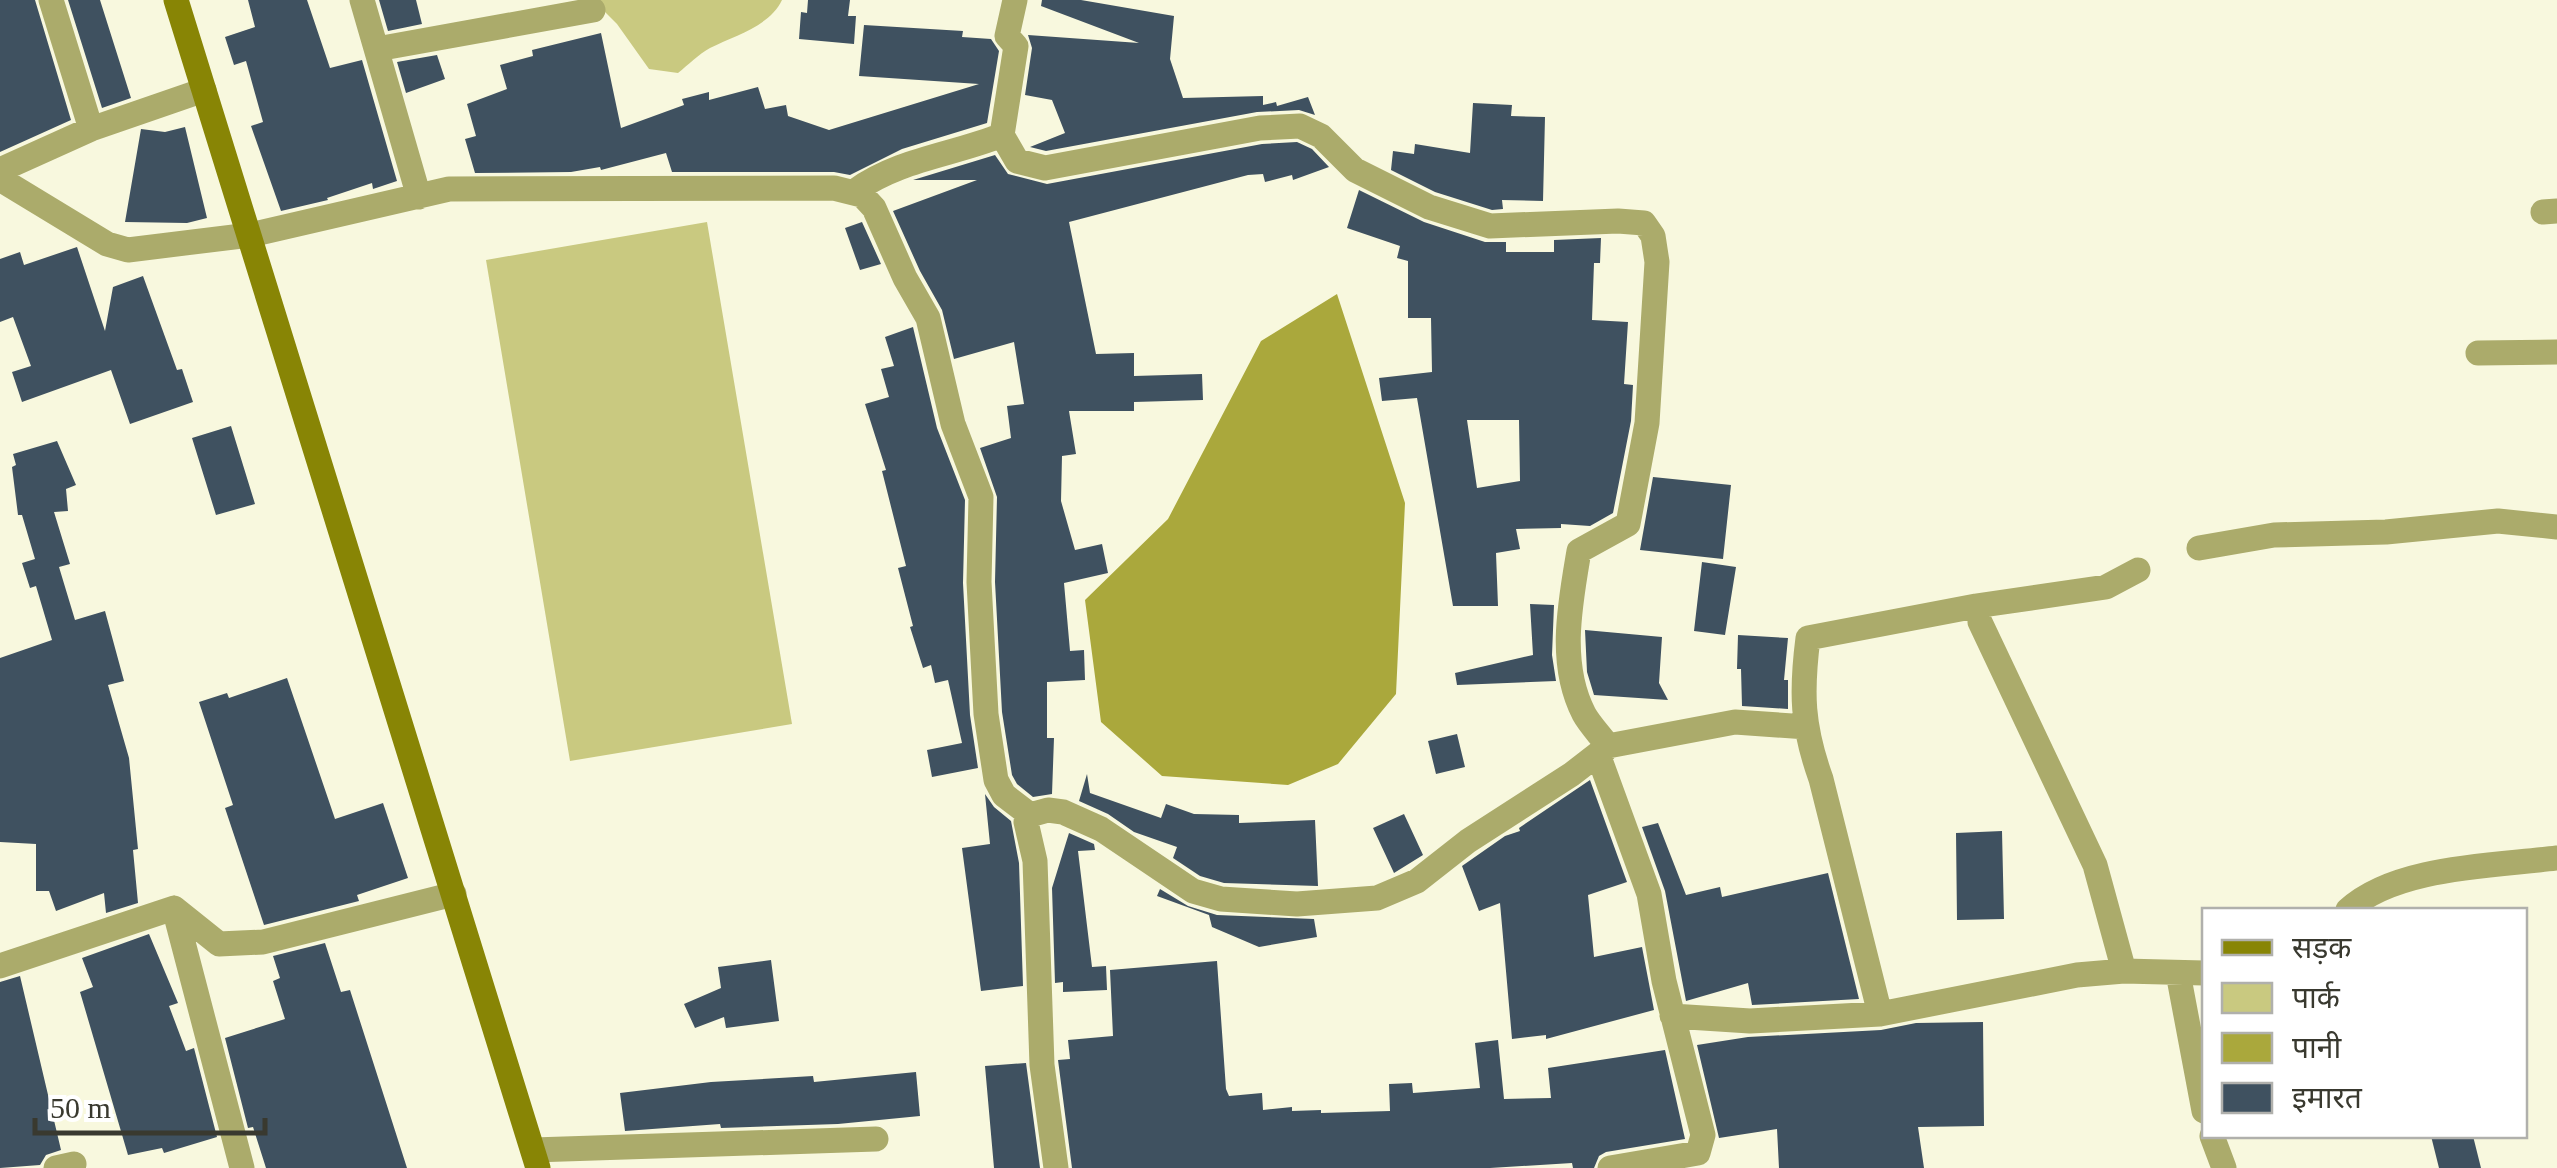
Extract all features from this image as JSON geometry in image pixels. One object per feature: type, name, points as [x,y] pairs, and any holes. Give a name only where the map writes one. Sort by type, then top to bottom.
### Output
[{"type":"main road","points":[[176,0],[536,1159]]},
{"type":"street","points":[[51,0],[91,129]]},
{"type":"street","points":[[362,0],[418,197]]},
{"type":"street","points":[[1014,0],[1007,36],[1016,46],[1002,135],[1017,161],[1044,168],[1260,128],[1300,126],[1321,136],[1355,170],[1429,207],[1490,226],[1644,223],[1653,236],[1657,262],[1647,422],[1628,524],[1579,551],[1568,609],[1569,659],[1574,682],[1584,715],[1608,746]]},
{"type":"street","points":[[377,49],[593,10]]},
{"type":"street","points":[[0,170],[91,129],[204,90]]},
{"type":"street","points":[[855,191],[894,168],[964,150],[1002,135]]},
{"type":"street","points":[[0,179],[107,244],[128,250],[250,235],[449,189],[855,191],[874,208],[905,278],[928,318],[953,424],[981,497],[979,582],[986,714],[994,768],[1004,795],[1030,815]]},
{"type":"street","points":[[2478,353],[2557,352]]},
{"type":"street","points":[[2199,548],[2274,535],[2386,532],[2498,521],[2557,527]]},
{"type":"street","points":[[1880,1014],[1821,779],[1808,742],[1801,690],[1808,638],[1976,606],[2106,587],[2138,570]]},
{"type":"street","points":[[1980,622],[2095,865],[2124,971]]},
{"type":"street","points":[[1056,1168],[1042,1065],[1035,861],[1026,822],[1030,815],[1048,810],[1064,812],[1101,829],[1193,891],[1221,899],[1298,904],[1377,898],[1418,881],[1468,841],[1608,746],[1734,722],[1807,727]]},
{"type":"street","points":[[1608,746],[1599,758],[1649,894],[1672,1016],[1703,1135],[1698,1153],[1610,1168]]},
{"type":"street","points":[[2350,908],[2370,892],[2426,876],[2557,858]]},
{"type":"street","points":[[174,908],[220,944],[264,942],[454,894]]},
{"type":"street","points":[[0,966],[174,908]]},
{"type":"street","points":[[174,908],[242,1168]]},
{"type":"street","points":[[1672,1016],[1750,1020],[1880,1014],[2076,975],[2124,971],[2202,973]]},
{"type":"street","points":[[2178,973],[2202,1100]]},
{"type":"street","points":[[2213,1138],[2224,1168]]},
{"type":"street","points":[[536,1159],[876,1139]]},
{"type":"green space","points":[[593,0],[782,0],[760,24],[706,50],[678,73],[649,69],[617,24]]},
{"type":"green space","points":[[707,222],[792,724],[570,761],[486,260]]},
{"type":"water","points":[[1337,294],[1405,503],[1396,694],[1338,764],[1288,785],[1162,776],[1101,722],[1085,600],[1168,519],[1261,341]]},
{"type":"building","points":[[0,0],[35,0],[71,120],[0,152]]},
{"type":"building","points":[[68,0],[100,0],[131,98],[102,108]]},
{"type":"building","points":[[248,0],[307,0],[330,68],[362,60],[397,181],[373,189],[372,183],[328,200],[281,211],[251,126],[263,122],[246,61],[234,65],[225,37],[255,27]]},
{"type":"building","points":[[379,0],[416,0],[422,24],[388,31]]},
{"type":"building","points":[[808,0],[850,0],[848,16],[856,16],[854,44],[799,39],[801,12],[807,13]]},
{"type":"building","points":[[1042,0],[1081,0],[1174,16],[1170,59],[1183,98],[1263,96],[1263,105],[1276,102],[1277,106],[1308,97],[1315,115],[1299,110],[1257,112],[1046,151],[1030,147],[1065,133],[1052,100],[1025,95],[1032,48],[1028,35],[1139,43],[1041,6]]},
{"type":"building","points":[[864,25],[963,31],[962,37],[991,39],[999,51],[987,123],[902,149],[850,175],[672,172],[666,153],[601,170],[600,167],[571,172],[475,173],[465,139],[476,136],[467,104],[507,89],[500,65],[533,56],[532,50],[601,33],[621,128],[684,105],[682,99],[709,92],[709,100],[758,87],[765,109],[786,105],[788,116],[829,130],[979,84],[859,76]]},
{"type":"building","points":[[437,55],[445,79],[406,93],[397,62]]},
{"type":"building","points":[[1473,103],[1512,105],[1511,116],[1545,117],[1543,201],[1502,200],[1503,209],[1492,210],[1435,192],[1391,170],[1393,151],[1414,154],[1415,144],[1470,153]]},
{"type":"building","points":[[185,127],[207,218],[187,223],[125,222],[141,129],[165,132]]},
{"type":"building","points":[[1297,142],[1312,149],[1329,167],[1293,180],[1292,175],[1265,182],[1263,174],[1248,175],[1069,222],[1096,354],[1134,353],[1134,376],[1202,374],[1203,400],[1134,402],[1134,411],[1069,411],[1076,454],[1062,456],[1061,501],[1075,550],[1102,544],[1108,573],[1064,583],[1070,651],[1084,650],[1085,680],[1047,682],[1047,738],[1054,738],[1052,794],[1033,797],[1012,775],[1002,712],[995,582],[997,497],[980,448],[1011,438],[1007,406],[1024,404],[1014,342],[954,359],[942,310],[893,211],[977,180],[913,180],[995,155],[1008,174],[1047,184],[1262,144]]},
{"type":"building","points":[[1359,190],[1424,222],[1485,242],[1506,242],[1506,252],[1554,252],[1554,240],[1601,238],[1600,263],[1594,263],[1592,320],[1628,322],[1624,384],[1633,385],[1631,421],[1613,513],[1590,526],[1561,524],[1561,528],[1516,529],[1520,549],[1496,553],[1498,606],[1453,606],[1417,398],[1382,401],[1379,378],[1432,372],[1431,318],[1408,318],[1408,261],[1397,258],[1400,246],[1347,228]],"holes":[[[1467,420],[1519,420],[1520,481],[1477,488]]]},
{"type":"building","points":[[862,222],[881,264],[860,270],[845,228]]},
{"type":"building","points":[[77,247],[105,331],[113,287],[143,276],[177,370],[182,369],[193,402],[130,424],[111,370],[22,402],[12,372],[31,366],[13,317],[0,322],[0,259],[20,252],[24,265]]},
{"type":"building","points":[[913,327],[937,428],[965,500],[963,583],[970,715],[978,768],[932,777],[927,750],[962,743],[948,680],[935,683],[931,665],[923,668],[910,627],[913,626],[898,568],[906,566],[882,471],[886,470],[865,404],[889,397],[881,369],[894,366],[885,337]]},
{"type":"building","points":[[231,426],[255,504],[216,515],[192,438]]},
{"type":"building","points":[[57,441],[76,485],[66,489],[68,511],[54,512],[70,564],[59,567],[75,620],[105,611],[124,681],[108,685],[129,758],[138,849],[133,850],[138,903],[106,913],[104,893],[56,911],[49,891],[36,891],[36,844],[0,842],[0,658],[52,640],[36,586],[30,588],[22,563],[35,559],[22,515],[18,515],[13,454]]},
{"type":"building","points":[[1653,477],[1731,485],[1723,559],[1640,550]]},
{"type":"building","points":[[1702,562],[1736,567],[1725,635],[1694,631]]},
{"type":"building","points":[[1530,604],[1554,605],[1552,655],[1556,681],[1457,685],[1455,673],[1533,655]]},
{"type":"building","points":[[1585,630],[1662,637],[1659,683],[1668,700],[1594,695],[1587,672]]},
{"type":"building","points":[[1738,635],[1788,638],[1784,680],[1788,680],[1788,709],[1742,706]]},
{"type":"building","points":[[287,678],[335,819],[383,803],[408,878],[357,895],[359,901],[264,925],[225,808],[233,805],[199,702],[227,693],[229,698]]},
{"type":"building","points":[[1457,734],[1465,767],[1436,774],[1428,741]]},
{"type":"building","points":[[1087,774],[1090,793],[1161,818],[1166,804],[1194,814],[1239,815],[1239,823],[1315,820],[1318,886],[1224,883],[1200,876],[1173,858],[1177,847],[1134,832],[1079,801]]},
{"type":"building","points":[[1590,780],[1627,882],[1588,895],[1594,957],[1642,947],[1654,1010],[1546,1039],[1546,1035],[1512,1039],[1500,903],[1479,911],[1462,866],[1505,836],[1520,831],[1519,828]]},
{"type":"building","points":[[985,794],[1011,821],[1019,863],[1023,986],[981,991],[962,848],[990,844]]},
{"type":"building","points":[[1404,814],[1423,855],[1394,873],[1373,828]]},
{"type":"building","points":[[1658,823],[1686,895],[1720,887],[1722,897],[1828,873],[1859,999],[1752,1005],[1748,983],[1686,1001],[1665,891],[1642,827]]},
{"type":"building","points":[[2002,831],[2004,919],[1957,920],[1956,833]]},
{"type":"building","points":[[1069,833],[1094,844],[1095,850],[1078,851],[1092,967],[1106,966],[1107,990],[1063,992],[1063,982],[1055,983],[1052,888]]},
{"type":"building","points":[[1160,889],[1188,906],[1217,915],[1314,919],[1317,937],[1259,947],[1212,927],[1209,915],[1157,896]]},
{"type":"building","points":[[149,934],[178,1003],[169,1006],[186,1051],[194,1048],[217,1137],[164,1153],[162,1148],[128,1155],[80,992],[93,987],[82,958]]},
{"type":"building","points":[[325,943],[341,992],[350,990],[407,1168],[266,1168],[253,1127],[248,1128],[225,1038],[285,1019],[273,981],[280,978],[273,956]]},
{"type":"building","points":[[771,960],[779,1021],[726,1028],[724,1017],[695,1028],[684,1004],[721,988],[718,967]]},
{"type":"building","points":[[1217,961],[1226,1089],[1229,1096],[1262,1093],[1263,1110],[1292,1107],[1292,1111],[1321,1113],[1390,1111],[1389,1084],[1412,1083],[1413,1093],[1480,1088],[1475,1043],[1498,1040],[1504,1099],[1551,1098],[1548,1068],[1665,1050],[1685,1139],[1606,1152],[1599,1156],[1594,1168],[1573,1168],[1572,1163],[1490,1168],[1072,1168],[1058,1060],[1070,1059],[1068,1040],[1113,1036],[1110,970]]},
{"type":"building","points":[[20,976],[61,1150],[46,1155],[40,1165],[0,1168],[0,982]]},
{"type":"building","points":[[1983,1022],[1984,1126],[1918,1127],[1924,1168],[1779,1168],[1777,1129],[1719,1138],[1697,1045],[1748,1037],[1881,1030],[1916,1023]]},
{"type":"building","points":[[1026,1063],[1040,1168],[994,1168],[985,1066]]},
{"type":"building","points":[[916,1072],[920,1116],[838,1124],[721,1128],[720,1124],[625,1131],[620,1093],[711,1082],[813,1076],[814,1082]]},
{"type":"building","points":[[2432,1138],[2474,1138],[2481,1168],[2439,1168]]}]
